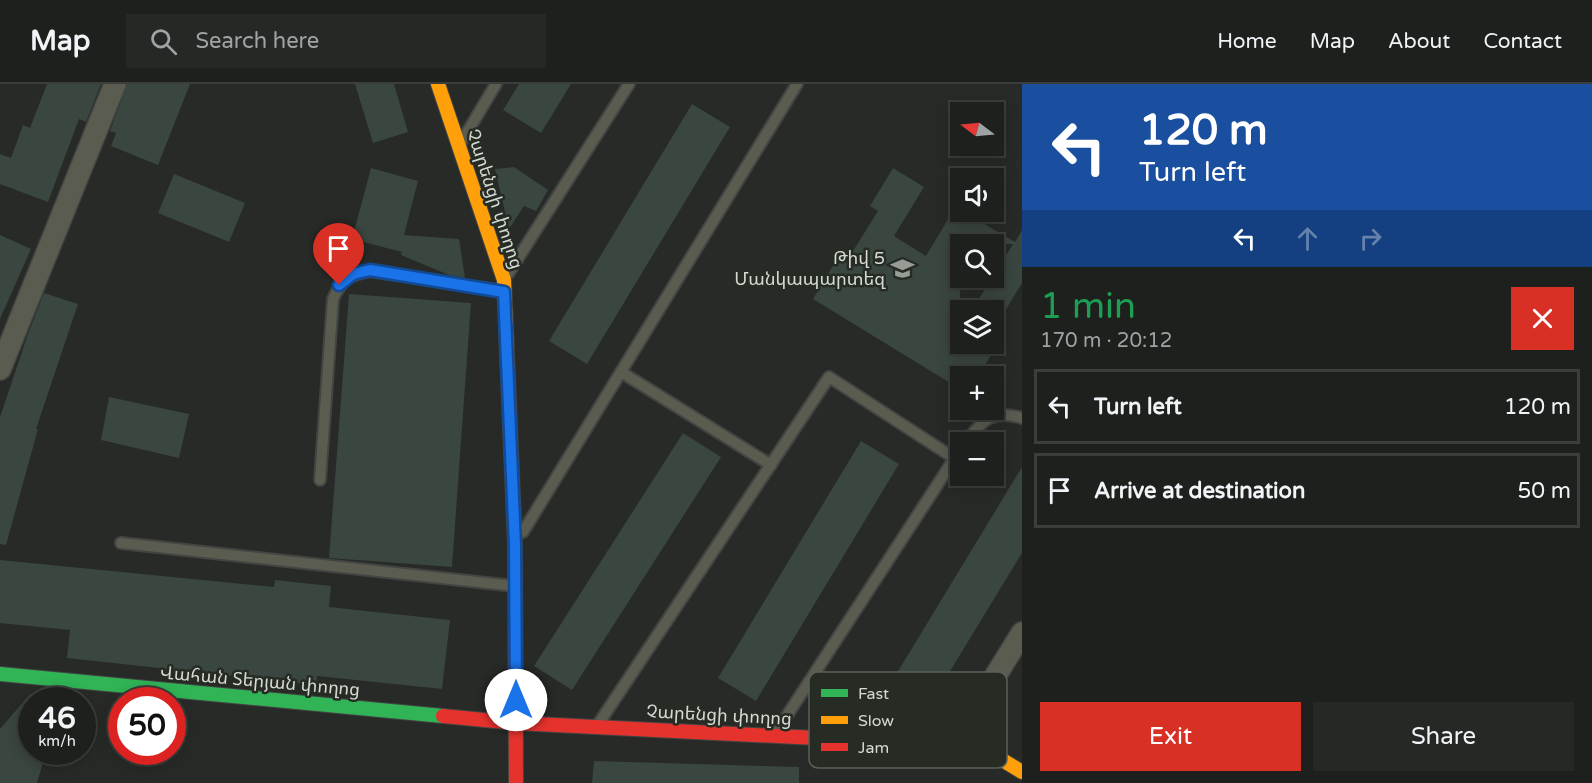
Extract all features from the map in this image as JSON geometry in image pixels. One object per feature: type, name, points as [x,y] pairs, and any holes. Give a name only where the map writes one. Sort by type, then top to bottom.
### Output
[{"type":"street","points":[[0,369],[115,84]]},
{"type":"street","name":"Չարենցի փողոց","points":[[438,84],[504,286],[515,545],[516,783]]},
{"type":"street","points":[[998,672],[1022,633]]},
{"type":"street","name":"Վահան Տերյան փողոց","points":[[0,674],[516,723]]},
{"type":"street","name":"Չարենցի փողոց","points":[[516,723],[809,738]]},
{"type":"street","name":"Չարենցի փողոց","points":[[1007,763],[1022,772]]},
{"type":"lane","points":[[459,146],[496,84]]},
{"type":"lane","points":[[320,480],[333,299],[339,285],[353,274],[370,270],[504,286],[628,84]]},
{"type":"lane","points":[[515,545],[796,84]]},
{"type":"lane","points":[[621,372],[771,465]]},
{"type":"lane","points":[[597,726],[829,377],[950,450]]},
{"type":"lane","points":[[974,432],[980,424],[998,414],[1022,418]]},
{"type":"lane","points":[[815,672],[950,465]]},
{"type":"lane","points":[[121,543],[515,586]]},
{"type":"lane","points":[[773,736],[809,681]]},
{"type":"building","points":[[47,84],[101,84],[86,122],[79,119],[48,202],[0,184],[0,154],[11,158],[23,125],[30,128]]},
{"type":"building","points":[[127,84],[190,84],[158,165],[111,146],[116,133],[110,131]]},
{"type":"building","points":[[355,84],[394,84],[408,132],[373,143]]},
{"type":"building","points":[[519,84],[571,84],[541,133],[503,110]]},
{"type":"building","points":[[692,104],[730,127],[587,364],[549,341]]},
{"type":"building","points":[[514,167],[548,190],[536,211],[524,206],[509,229],[495,169]]},
{"type":"building","points":[[371,168],[418,181],[404,235],[459,239],[465,278],[449,275],[401,255],[402,252],[352,239]]},
{"type":"building","points":[[893,168],[924,187],[894,236],[926,256],[950,216],[950,222],[981,222],[1001,234],[950,234],[950,288],[960,288],[960,300],[950,300],[950,354],[992,354],[984,366],[950,366],[950,383],[813,299],[840,254],[848,259],[878,211],[870,206]]},
{"type":"building","points":[[174,174],[245,203],[229,242],[158,213]]},
{"type":"building","points":[[1022,230],[1022,283],[1004,313],[1004,300],[978,300],[986,288],[1004,288],[1004,258],[1013,244],[1004,244],[1004,236],[1015,242]]},
{"type":"building","points":[[0,235],[31,249],[0,319]]},
{"type":"building","points":[[44,293],[78,304],[36,429],[38,429],[6,545],[0,544],[0,417]]},
{"type":"building","points":[[349,294],[471,303],[452,567],[329,558]]},
{"type":"building","points":[[109,397],[189,414],[179,458],[101,440]]},
{"type":"building","points":[[683,433],[721,457],[572,690],[534,666]]},
{"type":"building","points":[[861,441],[899,464],[756,701],[718,678]]},
{"type":"building","points":[[1022,467],[1022,553],[950,672],[898,672]]},
{"type":"building","points":[[0,560],[274,587],[275,580],[331,586],[329,607],[450,620],[442,689],[317,676],[316,685],[67,658],[70,630],[0,623]]},
{"type":"building","points":[[18,708],[18,765],[42,765],[37,783],[0,783],[0,729]]},
{"type":"building","points":[[594,761],[799,767],[799,783],[592,783]]},
{"type":"traffic: fast","points":[[0,674],[443,716]]},
{"type":"traffic: slow","points":[[438,84],[504,280],[507,354]]},
{"type":"traffic: slow","points":[[1007,763],[1022,772]]},
{"type":"traffic: jam","points":[[507,354],[515,545],[516,783]]},
{"type":"traffic: jam","points":[[443,716],[516,723],[809,738]]},
{"type":"place","name":"Թիվ 5 Մանկապարտեզ","points":[[903,268]]},
{"type":"route","points":[[339,285],[353,274],[370,270],[504,292],[515,545],[516,700]]}]
